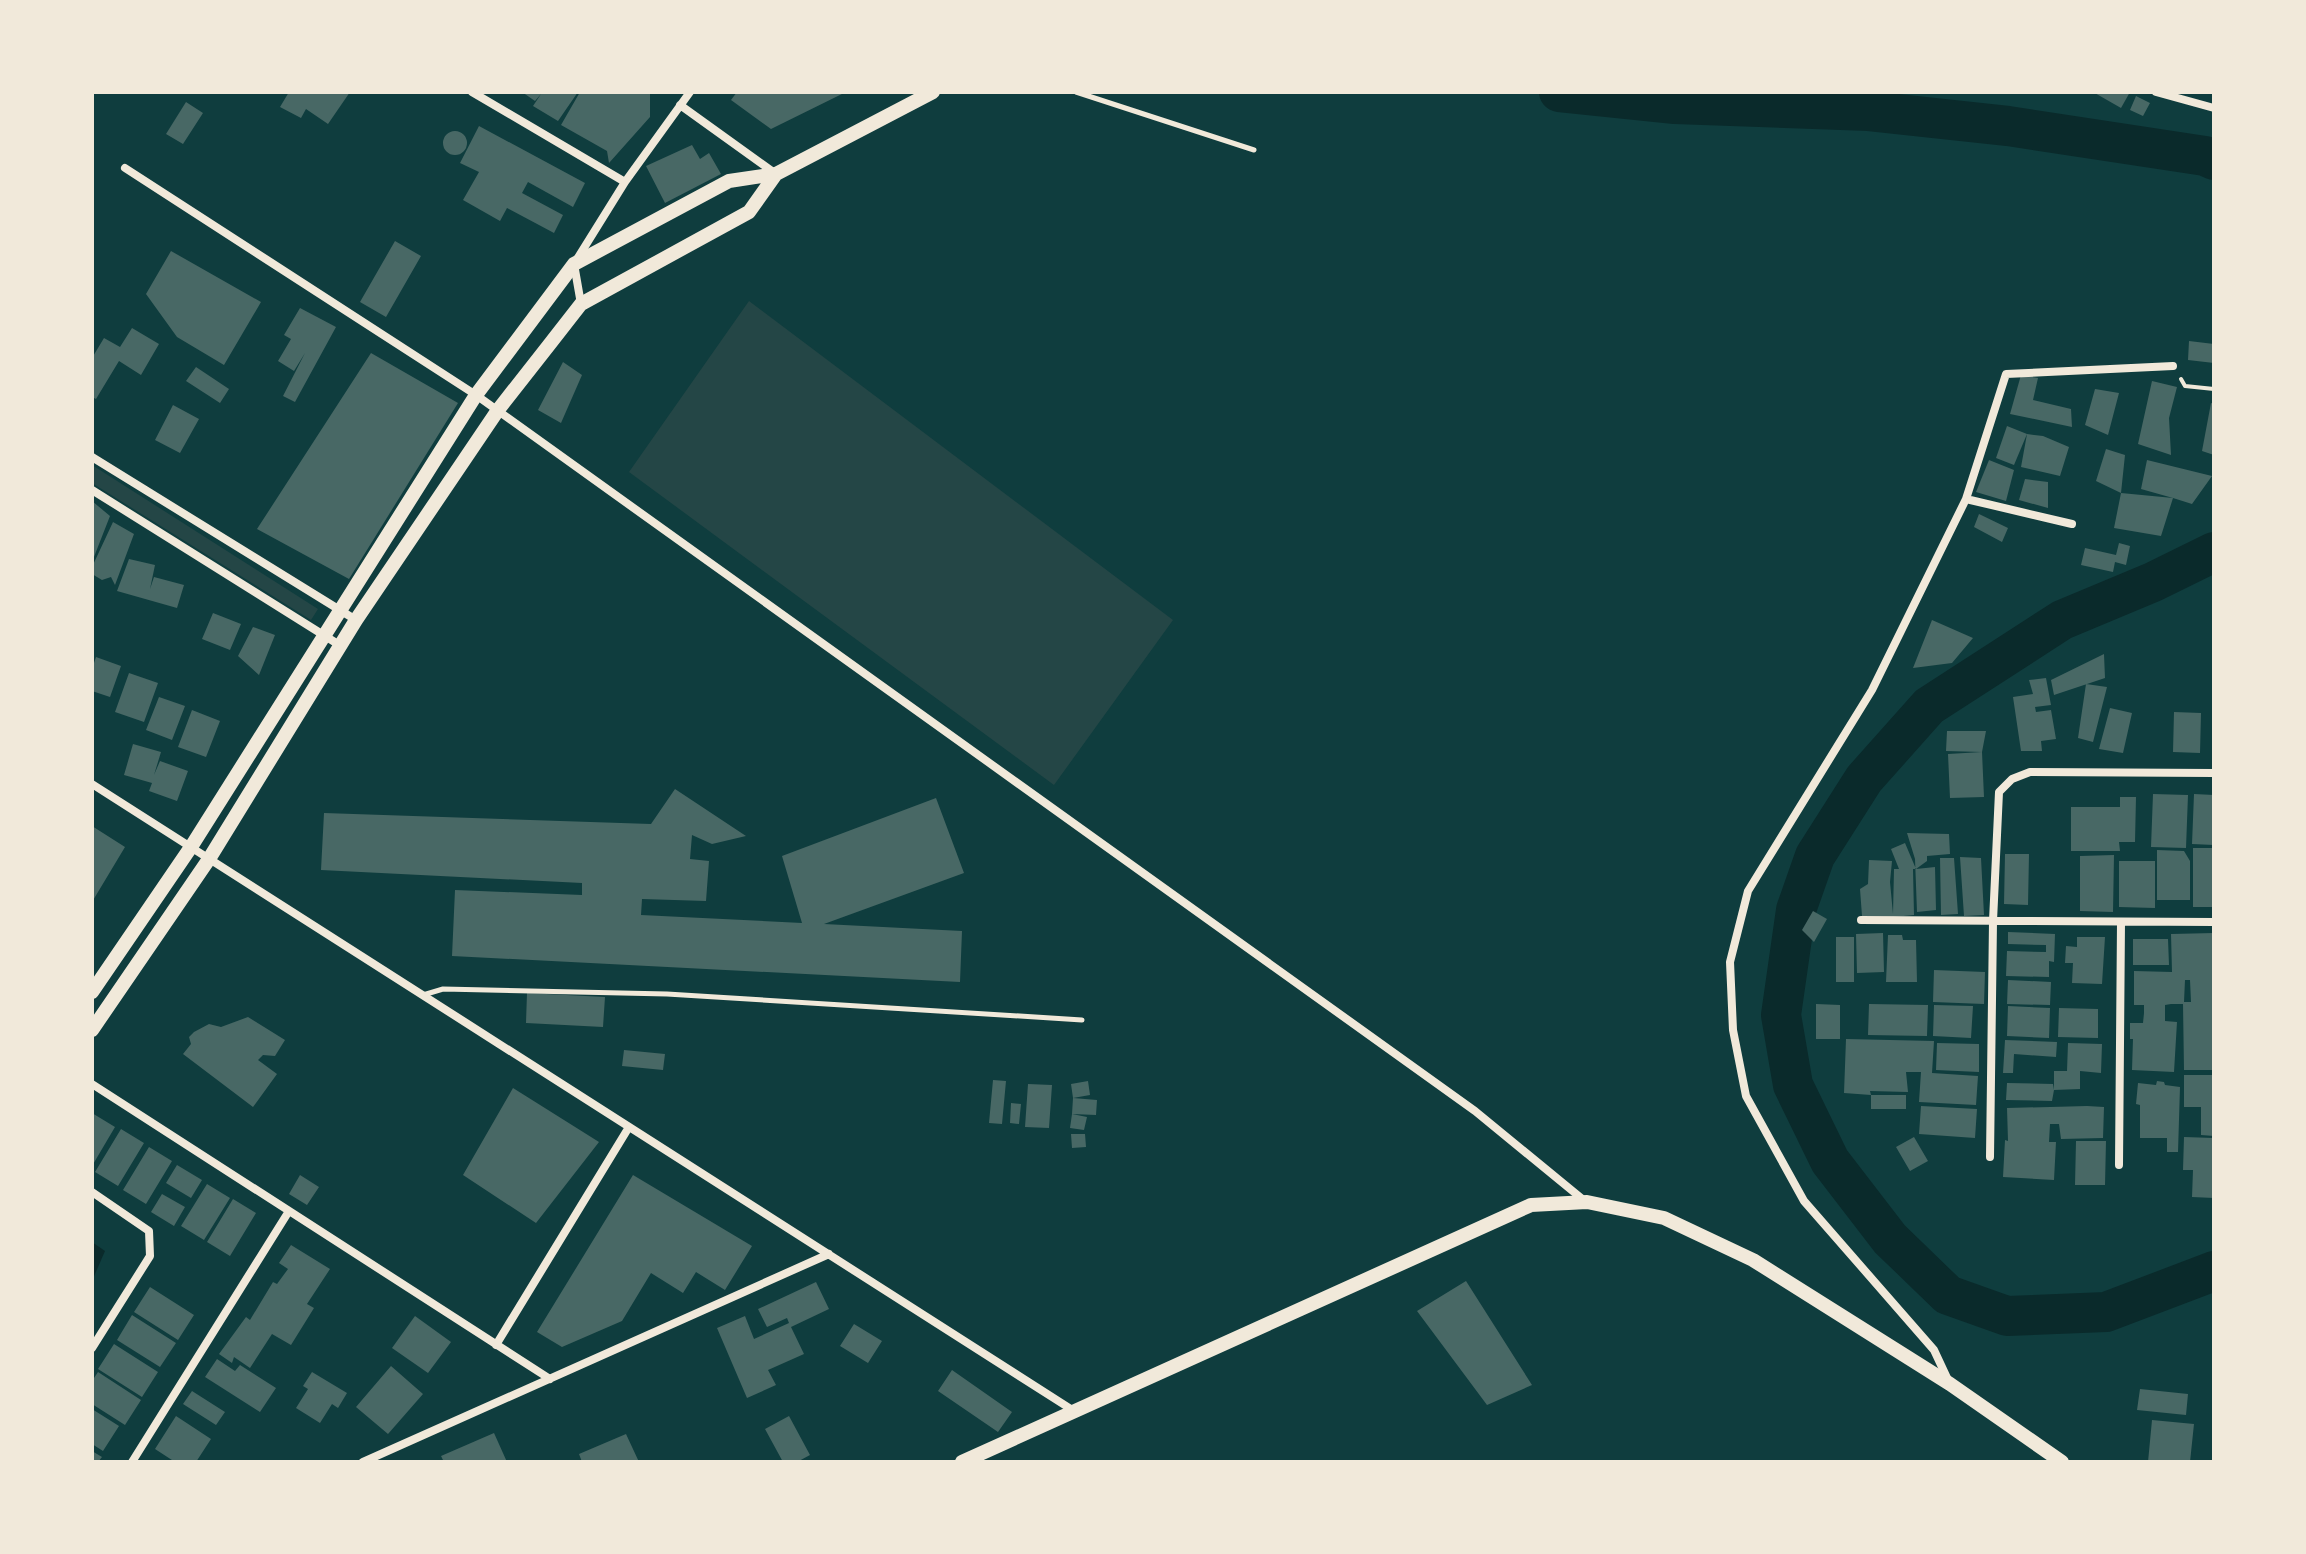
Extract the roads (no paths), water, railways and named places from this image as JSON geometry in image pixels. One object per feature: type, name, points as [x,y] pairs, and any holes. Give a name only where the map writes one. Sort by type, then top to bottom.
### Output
[{"type":"street","points":[[472,92],[625,182]]},
{"type":"street","points":[[92,992],[191,847],[476,395],[574,264],[625,182],[690,92]]},
{"type":"street","points":[[574,264],[729,181],[776,174],[933,92]]},
{"type":"street","points":[[2156,92],[2214,108]]},
{"type":"street","points":[[680,105],[776,174]]},
{"type":"street","points":[[125,168],[498,410],[1475,1111],[1587,1202]]},
{"type":"street","points":[[92,1030],[209,859],[356,620],[498,410],[581,304],[749,212],[776,174]]},
{"type":"street","points":[[574,264],[581,304]]},
{"type":"street","points":[[1950,1384],[1934,1350],[1804,1201],[1746,1096],[1733,1030],[1730,962],[1748,891],[1872,690],[1966,499],[2006,374],[2173,366]]},
{"type":"street","points":[[92,457],[356,620]]},
{"type":"street","points":[[92,490],[341,646]]},
{"type":"street","points":[[1966,499],[2072,524]]},
{"type":"street","points":[[1990,1157],[1993,921],[1999,792],[2012,779],[2030,772],[2214,773]]},
{"type":"street","points":[[92,784],[1074,1411]]},
{"type":"street","points":[[1861,920],[2214,922]]},
{"type":"street","points":[[2119,1165],[2121,922]]},
{"type":"street","points":[[92,1084],[550,1379]]},
{"type":"street","points":[[496,1345],[629,1127]]},
{"type":"street","points":[[92,1192],[149,1231],[150,1256],[93,1343]]},
{"type":"street","points":[[962,1462],[1531,1205],[1587,1202],[1664,1218],[1753,1260],[1950,1384],[2062,1462]]},
{"type":"street","points":[[132,1462],[289,1211]]},
{"type":"street","points":[[363,1462],[829,1254]]},
{"type":"lane","points":[[1076,92],[1254,150]]},
{"type":"lane","points":[[422,995],[443,989],[667,994],[1082,1020]]},
{"type":"waterway","points":[[1559,92],[1675,104],[1869,111],[2008,126],[2205,156],[2214,160]]},
{"type":"waterway","points":[[2214,552],[2153,582],[2062,620],[1929,706],[1864,779],[1815,856],[1796,910],[1781,1015],[1793,1085],[1830,1161],[1890,1239],[1948,1295],[2007,1316],[2106,1312],[2214,1271]]}]
